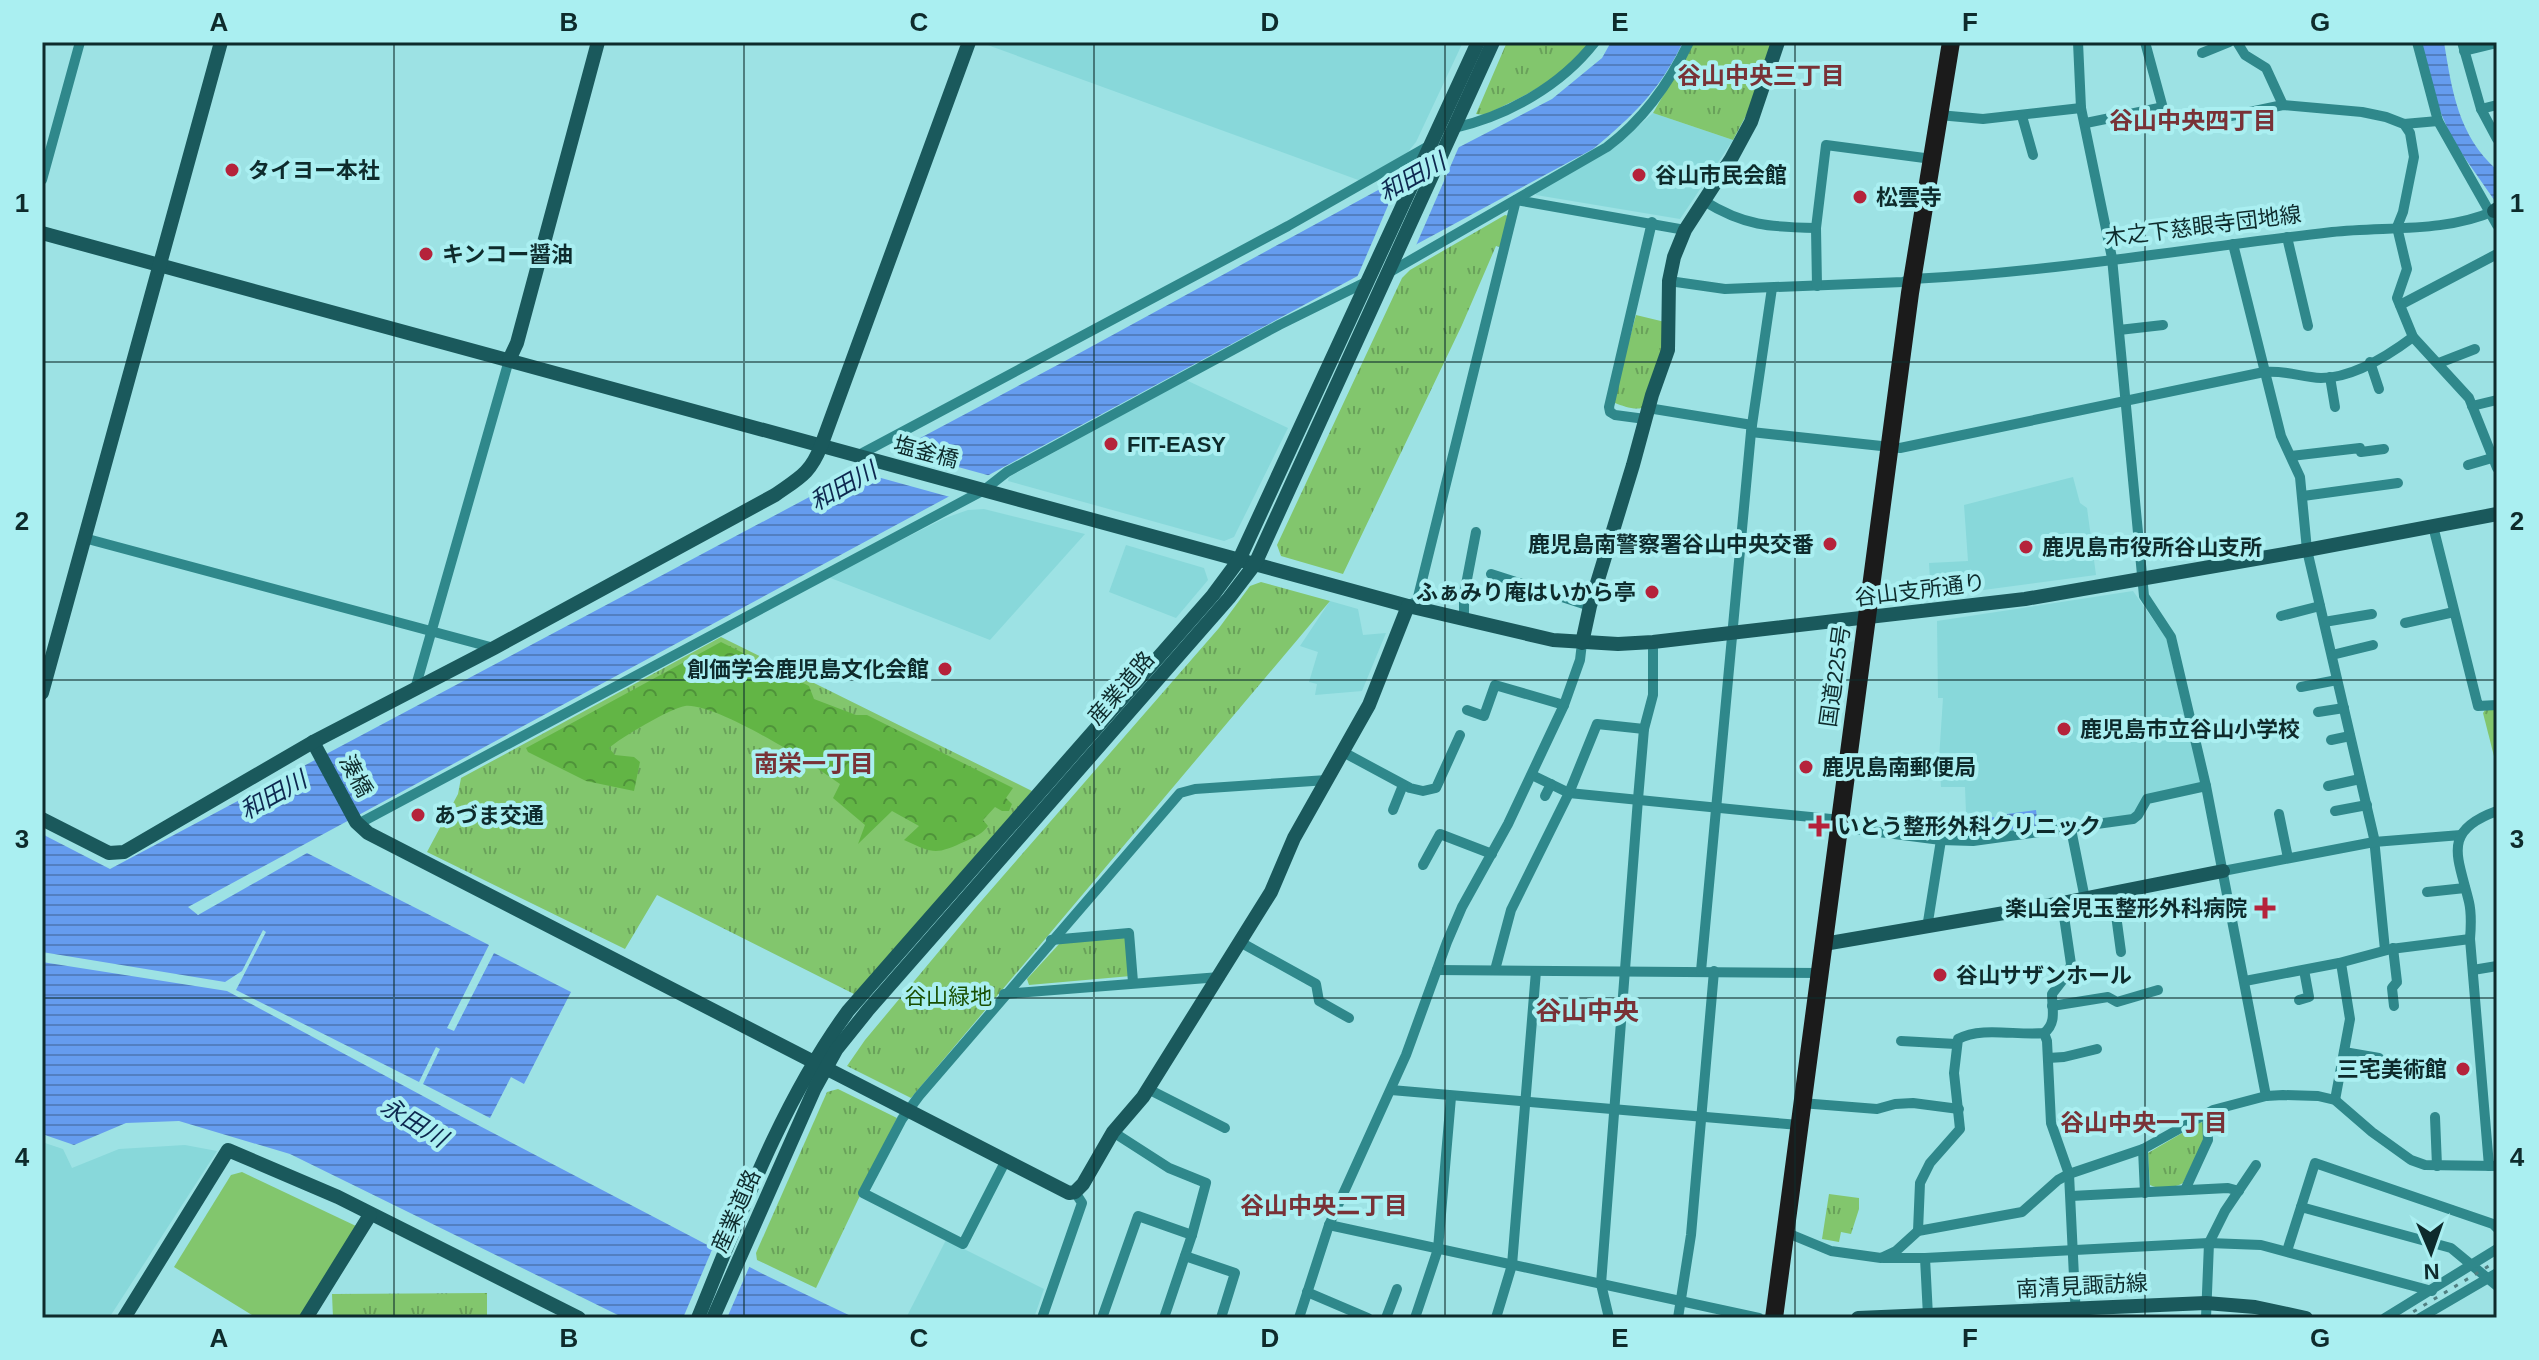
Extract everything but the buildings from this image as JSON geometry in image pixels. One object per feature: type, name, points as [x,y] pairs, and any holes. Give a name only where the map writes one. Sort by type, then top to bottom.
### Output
[{"type":"highway","name":"国道225号","points":[[1774,1318],[1912,279],[1951,42]]},
{"type":"street","points":[[42,180],[80,42]]},
{"type":"street","points":[[42,693],[221,42]]},
{"type":"street","points":[[415,689],[509,360],[517,343],[598,42]]},
{"type":"street","points":[[42,819],[109,853],[124,852],[415,689],[775,495],[813,465],[969,42]]},
{"type":"street","name":"産業道路","points":[[819,1066],[1229,598],[1255,564],[1392,267],[1478,42]]},
{"type":"street","name":"産業道路","points":[[713,1318],[771,1148],[848,1011],[1218,590],[1239,560],[1371,277],[1493,42]]},
{"type":"street","points":[[860,456],[1441,141],[1549,87],[1579,62],[1595,42]]},
{"type":"street","points":[[1392,267],[1589,159],[1624,135],[1660,95],[1689,42]]},
{"type":"street","points":[[1299,1318],[1329,1225],[1406,1055],[1462,907],[1532,775],[1564,705],[1580,660],[1590,606],[1668,350],[1669,281],[1674,257],[1685,230],[1751,122],[1778,42]]},
{"type":"street","points":[[2078,42],[2081,108],[2112,258],[2141,580],[2148,604],[2171,637],[2206,786],[2266,1096]]},
{"type":"street","points":[[2145,42],[2164,112]]},
{"type":"street","points":[[2202,53],[2229,42]]},
{"type":"street","points":[[2237,42],[2245,55],[2266,68],[2283,105]]},
{"type":"street","points":[[2417,42],[2438,121],[2495,214]]},
{"type":"street","points":[[2497,43],[2463,46],[2481,109],[2497,139]]},
{"type":"street","points":[[2086,123],[2159,108],[2175,123],[2188,125],[2283,105],[2362,112],[2404,124],[2438,121]]},
{"type":"street","points":[[2481,109],[2497,105]]},
{"type":"street","points":[[1939,115],[1983,119],[2081,108]]},
{"type":"street","points":[[2022,116],[2033,155]]},
{"type":"street","points":[[2404,124],[2410,133],[2414,157],[2397,227],[2407,269],[2397,293],[2413,337],[2462,387],[2495,463],[2468,465]]},
{"type":"street","points":[[1817,286],[1816,228],[1826,145],[1932,159]]},
{"type":"street","points":[[1516,200],[1685,230]]},
{"type":"street","points":[[1371,277],[1007,472],[984,490],[357,823],[368,833],[1065,1193],[1075,1192],[1083,1184],[1113,1132],[1148,1089],[1271,892],[1294,838],[1380,681],[1408,606],[1417,601],[1516,200]]},
{"type":"street","points":[[1704,201],[1727,216],[1770,227],[1816,228]]},
{"type":"street","name":"木之下慈眼寺団地線","points":[[1669,281],[1725,289],[1903,282],[2287,237],[2452,224],[2495,214]]},
{"type":"street","points":[[1652,222],[1609,407],[1615,415],[1647,414],[1900,448],[2264,372],[2286,371],[2330,377],[2397,349],[2413,337]]},
{"type":"street","name":"塩釜橋","points":[[42,233],[1239,560]]},
{"type":"street","points":[[2287,237],[2308,326]]},
{"type":"street","points":[[2233,244],[2281,436],[2300,477],[2307,550],[2374,842],[2389,949],[2397,982],[2392,988],[2394,1006]]},
{"type":"street","points":[[2400,305],[2497,254]]},
{"type":"street","points":[[1701,971],[1752,428],[1772,288]]},
{"type":"street","points":[[2119,330],[2163,325]]},
{"type":"street","points":[[2439,363],[2475,349]]},
{"type":"street","points":[[2370,362],[2379,389]]},
{"type":"street","points":[[2330,377],[2335,407]]},
{"type":"street","points":[[2472,406],[2497,400]]},
{"type":"street","points":[[2291,456],[2360,448],[2361,452],[2384,449]]},
{"type":"street","points":[[2303,496],[2398,483]]},
{"type":"street","name":"谷山支所通り","points":[[1239,560],[1408,606],[1542,638],[1582,643],[1653,642],[2025,599],[2497,514]]},
{"type":"street","points":[[2433,526],[2478,706],[2497,705]]},
{"type":"street","points":[[1464,620],[1464,595],[1476,532]]},
{"type":"street","points":[[84,538],[494,648]]},
{"type":"street","points":[[1491,574],[1590,606]]},
{"type":"street","points":[[2281,616],[2320,606]]},
{"type":"street","points":[[2405,623],[2454,612]]},
{"type":"street","points":[[2324,622],[2372,614]]},
{"type":"street","points":[[1609,1318],[1601,1284],[1644,729],[1653,695],[1653,642]]},
{"type":"street","points":[[2332,655],[2373,645]]},
{"type":"street","points":[[2301,687],[2337,680]]},
{"type":"street","points":[[1467,710],[1484,716],[1495,685],[1564,705]]},
{"type":"street","points":[[2318,712],[2344,708]]},
{"type":"street","points":[[1495,970],[1511,910],[1569,793],[1597,724],[1644,729]]},
{"type":"street","points":[[1343,752],[1419,791],[1436,788],[1460,735]]},
{"type":"street","points":[[2331,740],[2350,736]]},
{"type":"street","name":"湊橋","points":[[316,747],[357,823]]},
{"type":"street","points":[[1532,775],[1569,793],[1716,806],[1941,840],[1989,840],[2133,819],[2147,799],[2206,786]]},
{"type":"street","points":[[2328,786],[2360,779]]},
{"type":"street","points":[[1005,1162],[963,1244],[863,1193],[908,1111],[1004,994],[1183,791],[1327,780]]},
{"type":"street","points":[[1545,796],[1551,784]]},
{"type":"street","points":[[1393,810],[1403,785]]},
{"type":"street","points":[[2335,811],[2367,805]]},
{"type":"street","points":[[1881,1258],[1896,1251],[1918,1231],[2022,1212],[2069,1174],[2143,1149],[2207,1114],[2266,1096],[2318,1096],[2335,1100],[2411,1160],[2437,1166],[2493,1166],[2482,1086],[2470,939],[2471,915],[2457,865],[2461,835],[2473,821],[2497,811]]},
{"type":"street","points":[[2279,814],[2288,858]]},
{"type":"street","points":[[2071,829],[2085,899]]},
{"type":"street","points":[[1423,865],[1440,834],[1492,854]]},
{"type":"street","points":[[1824,944],[2085,899],[2374,842],[2461,835]]},
{"type":"street","points":[[1927,928],[1941,840]]},
{"type":"street","points":[[2427,892],[2465,888]]},
{"type":"street","points":[[2113,893],[2121,952]]},
{"type":"street","points":[[1918,1231],[1920,1183],[1930,1163],[1960,1129],[1954,1073],[1958,1039],[1970,1035],[2044,1033],[2053,1023],[2052,994],[2069,972],[2071,964],[2062,903]]},
{"type":"street","points":[[1051,940],[1129,933],[1133,982]]},
{"type":"street","points":[[2245,981],[2341,963],[2389,949],[2470,939]]},
{"type":"street","points":[[1240,942],[1316,984],[1319,1001],[1349,1018]]},
{"type":"street","points":[[2335,1100],[2351,1013],[2341,963]]},
{"type":"street","points":[[2473,970],[2497,966]]},
{"type":"street","points":[[1437,970],[1820,973]]},
{"type":"street","points":[[2304,970],[2308,998]]},
{"type":"street","points":[[1496,1318],[1512,1265],[1536,971]]},
{"type":"street","points":[[1678,1318],[1702,1118],[1714,971]]},
{"type":"street","points":[[1004,994],[1220,977]]},
{"type":"street","points":[[2052,1006],[2108,997],[2117,1002],[2158,990]]},
{"type":"street","points":[[2044,1033],[2051,1123],[2069,1174],[2075,1313]]},
{"type":"street","points":[[1901,1041],[1956,1044]]},
{"type":"street","points":[[2048,1058],[2097,1049]]},
{"type":"street","points":[[2344,1052],[2379,1058]]},
{"type":"street","points":[[2482,1086],[2497,1083]]},
{"type":"street","points":[[1148,1089],[1225,1128]]},
{"type":"street","points":[[1391,1090],[1799,1125]]},
{"type":"street","points":[[1415,1318],[1438,1249],[1451,1097]]},
{"type":"street","points":[[1801,1103],[1877,1109],[1913,1103],[1959,1109]]},
{"type":"street","points":[[2185,1190],[2208,1140],[2207,1114]]},
{"type":"street","points":[[2435,1117],[2437,1166]]},
{"type":"street","points":[[1113,1132],[1169,1168],[1206,1183],[1164,1318]]},
{"type":"street","points":[[2143,1149],[2145,1193]]},
{"type":"street","points":[[124,1318],[228,1150],[302,1180],[579,1318]]},
{"type":"street","points":[[2287,1251],[2315,1163],[2493,1224],[2497,1228]]},
{"type":"street","points":[[2206,1310],[2209,1243],[2225,1211],[2256,1165]]},
{"type":"street","points":[[2071,1196],[2228,1188],[2239,1191]]},
{"type":"street","points":[[1042,1318],[1082,1203],[1075,1192]]},
{"type":"street","points":[[2301,1207],[2451,1248],[2471,1267],[2492,1276],[2497,1286]]},
{"type":"street","points":[[306,1318],[370,1215]]},
{"type":"street","points":[[1102,1318],[1138,1216],[1192,1235]]},
{"type":"street","points":[[1329,1225],[1759,1318]]},
{"type":"street","points":[[1785,1232],[1831,1251],[1881,1258],[2209,1243],[2261,1245],[2432,1291]]},
{"type":"street","points":[[2385,1318],[2497,1249]]},
{"type":"street","name":"産業道路","points":[[698,1318],[733,1252]]},
{"type":"street","points":[[1185,1256],[1235,1273],[1221,1318]]},
{"type":"street","points":[[1925,1258],[1928,1317]]},
{"type":"street","points":[[2420,1318],[2492,1276]]},
{"type":"street","points":[[1386,1318],[1397,1289]]},
{"type":"street","points":[[1307,1292],[1368,1318]]},
{"type":"street","name":"南清見諏訪線","points":[[1858,1318],[2206,1310],[2234,1304],[2306,1318]]},
{"type":"shaded area","points":[[1463,42],[1416,142],[1408,152],[1361,181],[982,43]]},
{"type":"shaded area","points":[[1653,113],[1733,140],[1680,219],[1536,195],[1535,192],[1610,151]]},
{"type":"shaded area","points":[[1186,380],[1288,428],[1234,537],[1224,541],[1008,481],[1009,477]]},
{"type":"shaded area","points":[[2073,477],[2080,503],[2087,508],[2096,575],[1931,597],[1929,563],[1968,561],[1964,505]]},
{"type":"shaded area","points":[[984,509],[1085,534],[990,640],[828,577],[945,518],[968,510]]},
{"type":"shaded area","points":[[1126,545],[1204,568],[1208,580],[1176,618],[1109,592]]},
{"type":"shaded area","name":"鹿児島市立谷山小学校","points":[[2133,591],[2166,638],[2201,783],[2145,797],[2136,815],[1967,838],[1965,787],[1941,787],[1939,759],[1943,698],[1938,698],[1937,621]]},
{"type":"shaded area","points":[[1330,601],[1358,609],[1363,635],[1386,633],[1362,691],[1315,695],[1317,684],[1309,682],[1318,652],[1300,646]]},
{"type":"shaded area","points":[[42,1142],[63,1149],[72,1168],[119,1149],[185,1145],[217,1151],[109,1318],[42,1318]]},
{"type":"shaded area","points":[[946,1240],[1044,1289],[1034,1318],[906,1318]]},
{"type":"green space","points":[[1507,42],[1590,42],[1566,67],[1542,85],[1485,115],[1476,114]]},
{"type":"green space","points":[[1694,42],[1773,42],[1750,108],[1733,140],[1653,113]]},
{"type":"green space","points":[[1505,215],[1509,216],[1500,247],[1496,246],[1462,325],[1343,574],[1281,556],[1277,545],[1402,278],[1410,270]]},
{"type":"green space","points":[[1636,315],[1665,322],[1665,342],[1642,408],[1618,404],[1613,399]]},
{"type":"green space","name":"谷山緑地","points":[[1261,582],[1330,601],[911,1098],[847,1066],[865,1040],[976,907],[1219,628],[1250,586]]},
{"type":"green space","points":[[721,637],[1032,791],[860,997],[657,895],[625,949],[427,852],[458,794],[461,778]]},
{"type":"green space","points":[[721,642],[809,686],[814,699],[856,715],[867,715],[1013,788],[1006,798],[1012,804],[1009,811],[995,807],[983,820],[988,826],[981,833],[948,849],[935,851],[904,840],[919,826],[892,811],[858,844],[865,825],[833,798],[840,784],[764,736],[699,707],[685,706],[669,712],[609,748],[615,755],[634,757],[640,762],[634,791],[586,781],[528,752],[526,748]]},
{"type":"green space","points":[[2497,709],[2497,768],[2483,713]]},
{"type":"green space","points":[[1127,939],[1131,976],[1029,985],[1027,979],[1060,943]]},
{"type":"green space","points":[[838,1089],[897,1118],[816,1288],[757,1260],[756,1253],[827,1092]]},
{"type":"green space","points":[[2201,1122],[2205,1124],[2204,1140],[2183,1183],[2167,1188],[2150,1185],[2148,1153]]},
{"type":"green space","points":[[242,1172],[356,1226],[300,1318],[257,1318],[174,1267],[231,1175]]},
{"type":"green space","points":[[1829,1194],[1859,1198],[1851,1234],[1841,1232],[1839,1242],[1822,1239]]},
{"type":"green space","points":[[487,1293],[487,1318],[333,1318],[332,1294]]},
{"type":"water","name":"和田川","points":[[1611,42],[1683,42],[1665,74],[1644,101],[1593,149],[188,907],[198,915],[307,853],[489,945],[447,1028],[454,1031],[494,953],[571,992],[524,1084],[511,1077],[490,1118],[423,1084],[440,1049],[436,1047],[419,1082],[236,990],[266,932],[263,930],[242,971],[225,982],[42,952],[42,834],[110,869],[1552,99],[1602,58]]},
{"type":"water","points":[[2421,42],[2444,42],[2454,95],[2465,127],[2473,142],[2497,170],[2497,204],[2453,141],[2433,95]]},
{"type":"water","points":[[2036,810],[2038,826],[2002,831],[2000,815]]},
{"type":"water","points":[[1994,817],[1996,830],[1975,833],[1973,820]]},
{"type":"water","name":"永田川","points":[[42,962],[227,991],[763,1274],[855,1318],[624,1318],[290,1154],[179,1121],[126,1123],[74,1145],[42,1134]]},
{"type":"pier","points":[[1461,142],[1414,250],[1355,282],[1402,173]]},
{"type":"pier","points":[[892,449],[991,476],[950,497],[852,470]]},
{"type":"pier","points":[[714,1245],[751,1263],[727,1318],[683,1318]]},
{"type":"railway","points":[[2403,1318],[2497,1261]]},
{"type":"place","name":"タイヨー本社","points":[[232,170]]},
{"type":"place","name":"谷山市民会館","points":[[1639,175]]},
{"type":"place","name":"松雲寺","points":[[1860,197]]},
{"type":"place","name":"キンコー醤油","points":[[426,254]]},
{"type":"place","name":"FIT-EASY","points":[[1111,444]]},
{"type":"place","name":"鹿児島南警察署谷山中央交番","points":[[1830,544]]},
{"type":"place","name":"鹿児島市役所谷山支所","points":[[2026,547]]},
{"type":"place","name":"ふぁみり庵はいから亭","points":[[1652,592]]},
{"type":"place","name":"創価学会鹿児島文化会館","points":[[945,669]]},
{"type":"place","name":"鹿児島市立谷山小学校","points":[[2064,729]]},
{"type":"place","name":"鹿児島南郵便局","points":[[1806,767]]},
{"type":"place","name":"あづま交通","points":[[418,815]]},
{"type":"place","name":"いとう整形外科クリニック","points":[[1819,826]]},
{"type":"place","name":"楽山会児玉整形外科病院","points":[[2265,908]]},
{"type":"place","name":"谷山サザンホール","points":[[1940,975]]},
{"type":"place","name":"三宅美術館","points":[[2463,1069]]},
{"type":"district","name":"谷山中央三丁目","points":[[1761,75]]},
{"type":"district","name":"谷山中央四丁目","points":[[2193,120]]},
{"type":"district","name":"南栄一丁目","points":[[814,763]]},
{"type":"district","name":"谷山中央","points":[[1587,1011]]},
{"type":"district","name":"谷山中央一丁目","points":[[2144,1122]]},
{"type":"district","name":"谷山中央二丁目","points":[[1324,1205]]}]
